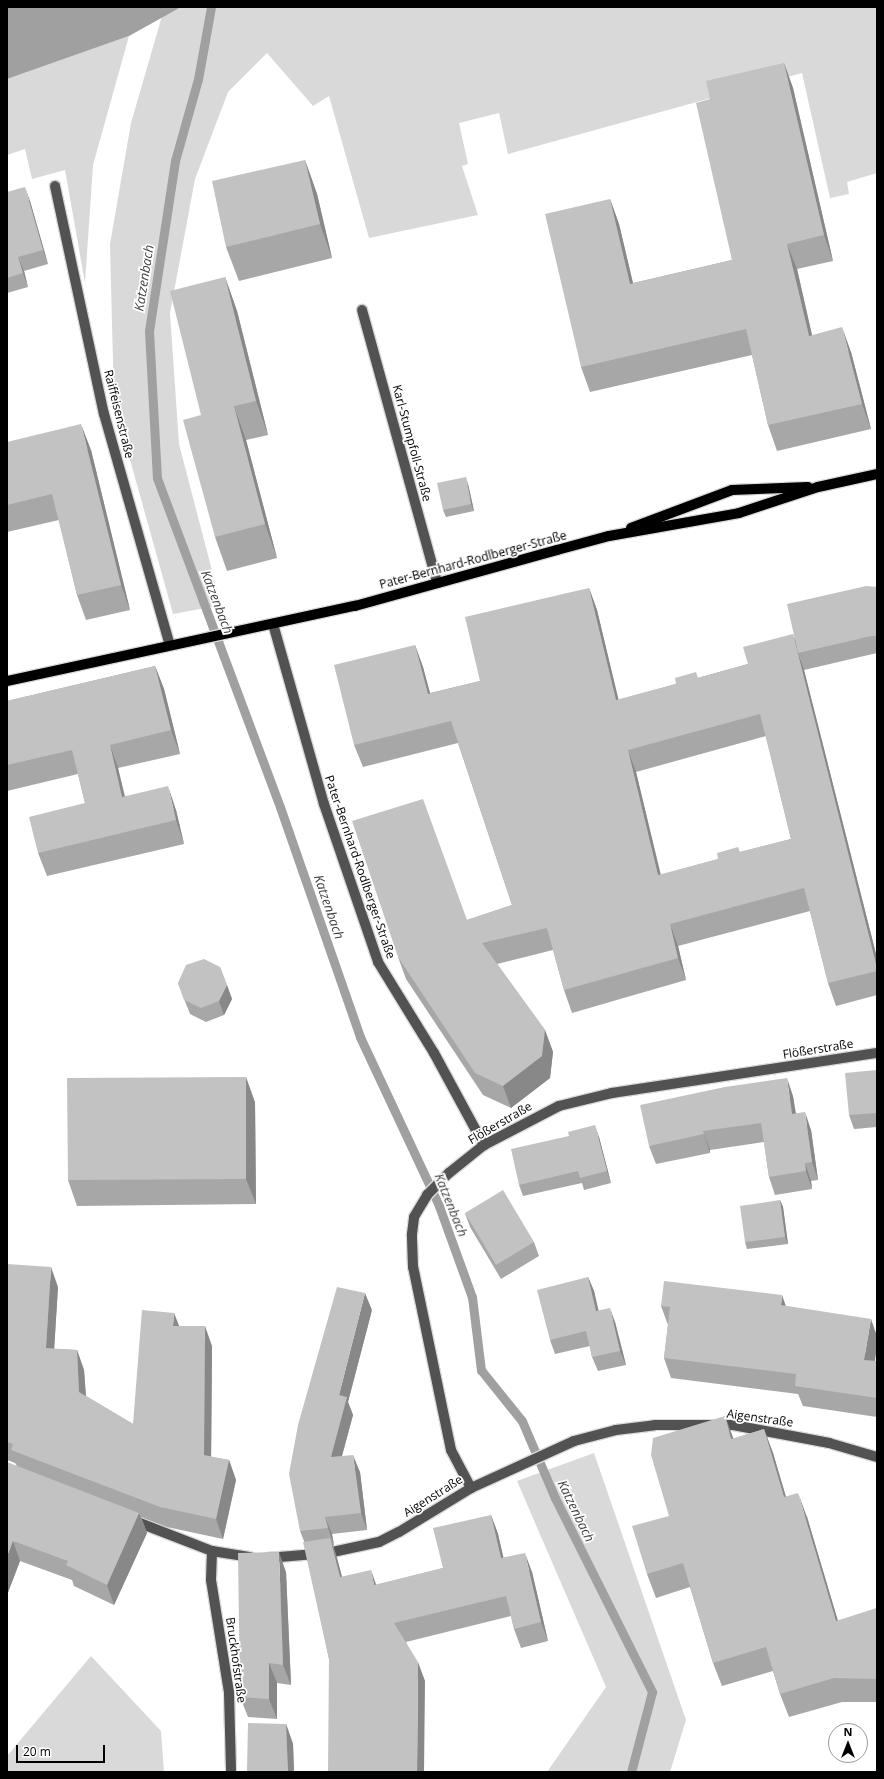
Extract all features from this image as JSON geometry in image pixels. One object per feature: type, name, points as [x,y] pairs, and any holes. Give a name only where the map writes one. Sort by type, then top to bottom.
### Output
[{"type":"main road","name":"Pater-Bernhard-Rodlberger-Straße","points":[[609,536],[739,513],[818,487],[877,474]]},
{"type":"main road","name":"Pater-Bernhard-Rodlberger-Straße","points":[[7,681],[355,606],[609,536],[732,490],[818,487]]},
{"type":"street","name":"Raiffeisenstraße","points":[[54,186],[104,414],[170,645]]},
{"type":"street","name":"Karl-Stumpfoll-Straße","points":[[362,310],[437,583]]},
{"type":"street","name":"Pater-Bernhard-Rodlberger-Straße","points":[[273,624],[324,804],[378,962],[434,1054],[484,1145]]},
{"type":"street","name":"Flößerstraße","points":[[471,1488],[451,1450],[413,1267],[412,1234],[414,1217],[427,1195],[440,1182],[484,1145],[559,1106],[612,1093],[877,1053]]},
{"type":"street","name":"Aigenstraße","points":[[120,1515],[212,1551],[264,1558],[358,1548],[400,1532],[471,1488],[524,1463],[574,1441],[616,1430],[655,1425],[733,1425],[829,1443],[877,1457]]},
{"type":"street","name":"Bruckhofstraße","points":[[212,1551],[211,1580],[229,1693],[231,1772]]},
{"type":"shaded area","points":[[7,7],[181,7],[129,36],[7,79]]},
{"type":"shaded area","points":[[181,7],[877,7],[877,173],[847,182],[849,194],[830,198],[802,73],[508,154],[499,113],[459,123],[468,164],[462,166],[478,215],[369,238],[329,96],[313,106],[267,53],[228,92],[195,179],[170,313],[179,444],[221,605],[173,614],[114,402],[110,244],[131,123],[162,16]]},
{"type":"shaded area","points":[[129,36],[93,165],[85,283],[65,170],[32,179],[25,149],[7,155],[7,79]]},
{"type":"shaded area","points":[[594,1453],[686,1720],[670,1772],[547,1772],[606,1687],[517,1481]]},
{"type":"shaded area","points":[[91,1656],[161,1731],[164,1772],[7,1772],[7,1756]]},
{"type":"building","points":[[784,63],[824,235],[787,244],[809,336],[842,327],[862,404],[768,425],[746,329],[581,367],[545,214],[610,199],[630,284],[732,260],[696,103],[710,99],[706,81]]},
{"type":"building","points":[[305,160],[320,224],[226,247],[212,181]]},
{"type":"building","points":[[25,187],[43,250],[18,257],[23,273],[7,278],[7,192]]},
{"type":"building","points":[[225,277],[256,401],[234,406],[265,524],[215,537],[183,420],[201,415],[170,291]]},
{"type":"building","points":[[81,424],[121,585],[77,595],[52,494],[7,505],[7,442]]},
{"type":"building","points":[[466,477],[471,504],[443,510],[437,483]]},
{"type":"building","points":[[866,586],[877,587],[877,636],[871,636],[798,653],[787,604]]},
{"type":"building","points":[[589,588],[616,700],[676,684],[675,678],[696,672],[698,678],[748,664],[743,647],[793,634],[877,971],[828,983],[804,888],[670,924],[678,958],[564,990],[547,928],[482,943],[545,1030],[542,1056],[503,1086],[475,1073],[398,957],[352,821],[423,799],[467,920],[512,905],[451,721],[354,745],[334,665],[415,645],[428,694],[480,681],[465,617]],"holes":[[[760,714],[791,839],[740,852],[738,847],[717,853],[718,859],[658,875],[628,750]]]},
{"type":"building","points":[[155,666],[171,730],[110,745],[122,797],[168,786],[176,820],[38,853],[29,817],[85,803],[72,750],[7,765],[7,701]]},
{"type":"building","points":[[204,959],[220,967],[227,985],[219,1001],[201,1008],[184,1000],[178,983],[186,965]]},
{"type":"building","points":[[877,1070],[877,1113],[849,1115],[845,1073]]},
{"type":"building","points":[[246,1077],[246,1179],[68,1180],[67,1078]]},
{"type":"building","points":[[787,1078],[792,1114],[805,1112],[812,1162],[805,1163],[806,1171],[769,1177],[761,1123],[703,1131],[704,1134],[649,1146],[640,1105],[725,1087]]},
{"type":"building","points":[[595,1125],[607,1171],[580,1178],[578,1171],[519,1185],[511,1149],[569,1136],[568,1132]]},
{"type":"building","points":[[503,1190],[534,1242],[496,1265],[465,1213]]},
{"type":"building","points":[[780,1200],[785,1237],[745,1242],[740,1206]]},
{"type":"building","points":[[7,1264],[51,1267],[46,1348],[77,1350],[79,1392],[133,1424],[142,1310],[174,1313],[173,1326],[205,1326],[204,1455],[229,1460],[216,1519],[160,1507],[11,1450],[13,1444],[7,1442]]},
{"type":"building","points":[[588,1277],[596,1311],[610,1308],[620,1351],[592,1357],[586,1331],[550,1340],[537,1290]]},
{"type":"building","points":[[664,1281],[782,1295],[781,1305],[871,1319],[864,1360],[877,1361],[877,1398],[795,1386],[796,1374],[664,1358],[670,1307],[661,1306]]},
{"type":"building","points":[[337,1287],[365,1293],[339,1395],[347,1397],[331,1457],[353,1455],[361,1513],[325,1517],[328,1528],[300,1531],[289,1474],[298,1425]]},
{"type":"building","points":[[725,1416],[731,1439],[764,1429],[784,1497],[798,1493],[836,1621],[877,1608],[877,1679],[834,1678],[780,1694],[766,1647],[713,1663],[683,1563],[647,1574],[632,1526],[669,1516],[651,1455],[653,1438]]},
{"type":"building","points":[[7,1462],[139,1513],[107,1585],[66,1565],[68,1561],[13,1541],[7,1556]]},
{"type":"building","points":[[491,1515],[501,1558],[525,1553],[541,1622],[514,1629],[506,1596],[394,1623],[418,1662],[417,1772],[328,1772],[329,1659],[303,1542],[330,1538],[340,1577],[371,1570],[374,1585],[443,1568],[433,1528]]},
{"type":"building","points":[[279,1552],[283,1665],[269,1663],[269,1699],[240,1697],[238,1553]]},
{"type":"building","points":[[248,1723],[286,1724],[288,1772],[247,1771]]},
{"type":"waterway","name":"Katzenbach","points":[[211,7],[198,79],[175,161],[149,331],[157,478],[280,807],[360,1037],[439,1206],[472,1297],[481,1370],[522,1421],[555,1498],[652,1692],[631,1772]]}]
